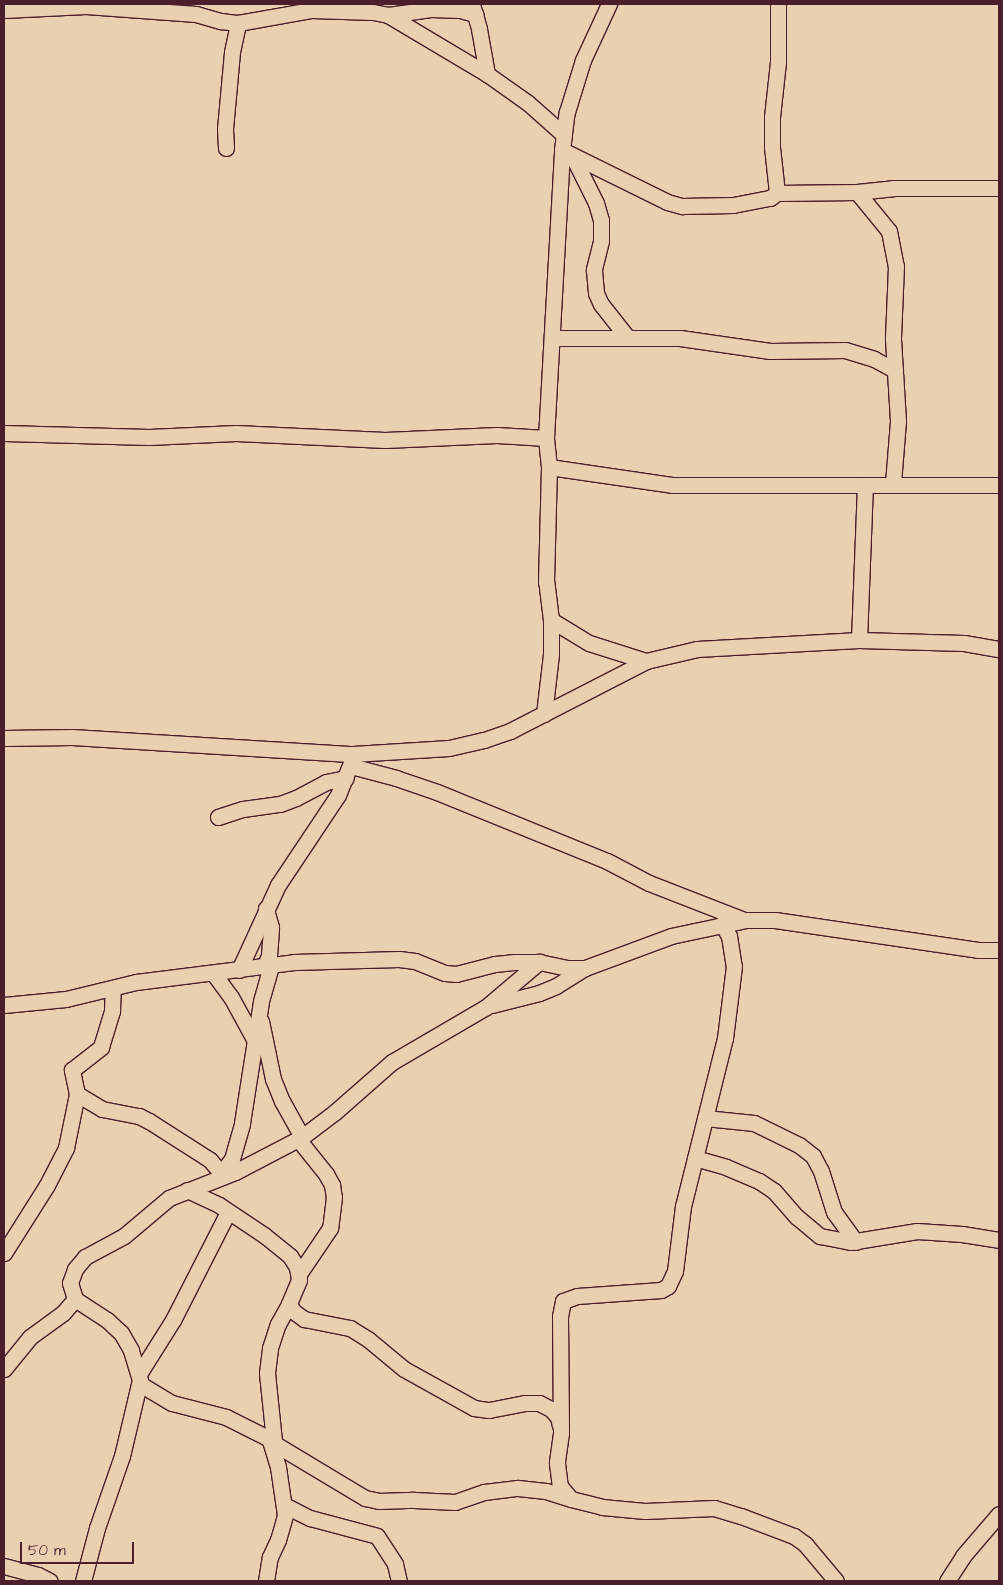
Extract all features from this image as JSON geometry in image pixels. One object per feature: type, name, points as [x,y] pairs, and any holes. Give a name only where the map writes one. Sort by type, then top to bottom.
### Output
[{"type":"street","points":[[544,714],[551,654],[551,620],[546,582],[549,467],[546,438],[567,112],[582,60],[609,4]]},
{"type":"street","points":[[777,193],[772,137],[778,62],[778,4]]},
{"type":"street","points":[[4,10],[86,6],[196,14],[221,21],[238,23],[312,10],[373,12],[388,15],[431,9],[473,9],[487,74]]},
{"type":"street","points":[[388,15],[487,74],[528,103],[566,146],[596,204],[602,220],[601,241],[594,270],[596,293],[601,304],[626,336]]},
{"type":"street","points":[[226,148],[226,119],[232,52],[238,23]]},
{"type":"street","points":[[566,146],[667,202],[682,206],[733,205],[770,198],[777,193],[857,192],[893,188],[999,188]]},
{"type":"street","points":[[857,192],[884,222],[893,245],[897,284],[894,314],[898,421],[893,483]]},
{"type":"street","points":[[552,338],[626,336],[680,338],[770,351],[845,350],[874,359],[895,370]]},
{"type":"street","points":[[4,433],[149,437],[236,433],[385,440],[497,435],[546,438]]},
{"type":"street","points":[[549,467],[672,485],[865,485],[893,483],[999,485]]},
{"type":"street","points":[[859,640],[865,485]]},
{"type":"street","points":[[551,620],[589,643],[646,661]]},
{"type":"street","points":[[218,817],[243,809],[280,804],[296,798],[326,782],[350,766],[449,748],[510,731],[646,661],[697,649],[859,640],[964,643],[999,649]]},
{"type":"street","points":[[4,738],[72,737],[350,766],[396,778],[437,792],[607,861],[649,883],[746,920]]},
{"type":"street","points":[[239,970],[266,909],[282,879],[338,796],[350,766]]},
{"type":"street","points":[[221,1175],[232,1159],[247,1099],[254,1039],[269,956],[271,928],[266,909]]},
{"type":"street","points":[[486,1007],[539,993],[556,986],[585,968],[671,936],[746,920],[776,920],[978,950],[999,950]]},
{"type":"street","points":[[571,1499],[560,1486],[557,1463],[561,1433],[560,1316],[563,1301],[577,1296],[649,1292],[668,1286],[675,1270],[683,1206],[725,1038],[734,966],[729,936],[722,924]]},
{"type":"street","points":[[4,1006],[66,1000],[136,982],[214,974],[294,962],[399,960],[415,962],[444,973],[456,974],[495,964],[539,962],[585,968]]},
{"type":"street","points":[[539,962],[486,1007],[392,1062],[336,1112],[300,1138],[169,1198],[124,1236],[84,1257],[75,1269],[70,1283],[75,1299],[107,1320],[121,1333],[131,1350],[139,1379],[172,1403],[226,1417],[272,1441],[365,1498],[380,1501],[455,1502],[484,1492],[518,1488],[546,1491],[571,1499],[625,1510],[714,1508],[794,1536],[805,1544],[836,1581]]},
{"type":"street","points":[[214,974],[231,997],[254,1039]]},
{"type":"street","points":[[4,1254],[66,1148],[77,1094],[72,1070],[101,1047],[112,1011],[113,988]]},
{"type":"street","points":[[259,1011],[273,1078],[282,1101],[300,1138],[332,1185],[334,1197],[330,1228],[299,1274],[297,1289],[278,1324],[270,1348],[267,1372],[272,1441],[284,1505],[284,1522],[270,1557],[266,1581]]},
{"type":"street","points":[[77,1094],[102,1109],[139,1116],[149,1120],[210,1160],[221,1175]]},
{"type":"street","points":[[705,1118],[754,1123],[799,1145],[813,1156],[821,1171],[834,1212],[856,1242]]},
{"type":"street","points":[[696,1158],[726,1167],[759,1181],[774,1191],[797,1217],[820,1236],[856,1242],[917,1231],[962,1234],[999,1240]]},
{"type":"street","points":[[187,1190],[228,1212],[264,1235],[290,1256],[299,1274]]},
{"type":"street","points":[[83,1581],[97,1528],[122,1456],[139,1379],[173,1320],[228,1212]]},
{"type":"street","points":[[4,1369],[30,1337],[63,1313],[75,1299]]},
{"type":"street","points":[[289,1304],[293,1311],[304,1319],[350,1328],[404,1369],[474,1408],[489,1410],[525,1403],[539,1403],[551,1409],[558,1417],[561,1433]]},
{"type":"street","points":[[284,1505],[310,1518],[376,1536],[395,1564],[399,1581]]},
{"type":"street","points":[[947,1581],[963,1556],[999,1514]]},
{"type":"street","points":[[4,1566],[38,1575],[50,1581]]}]
